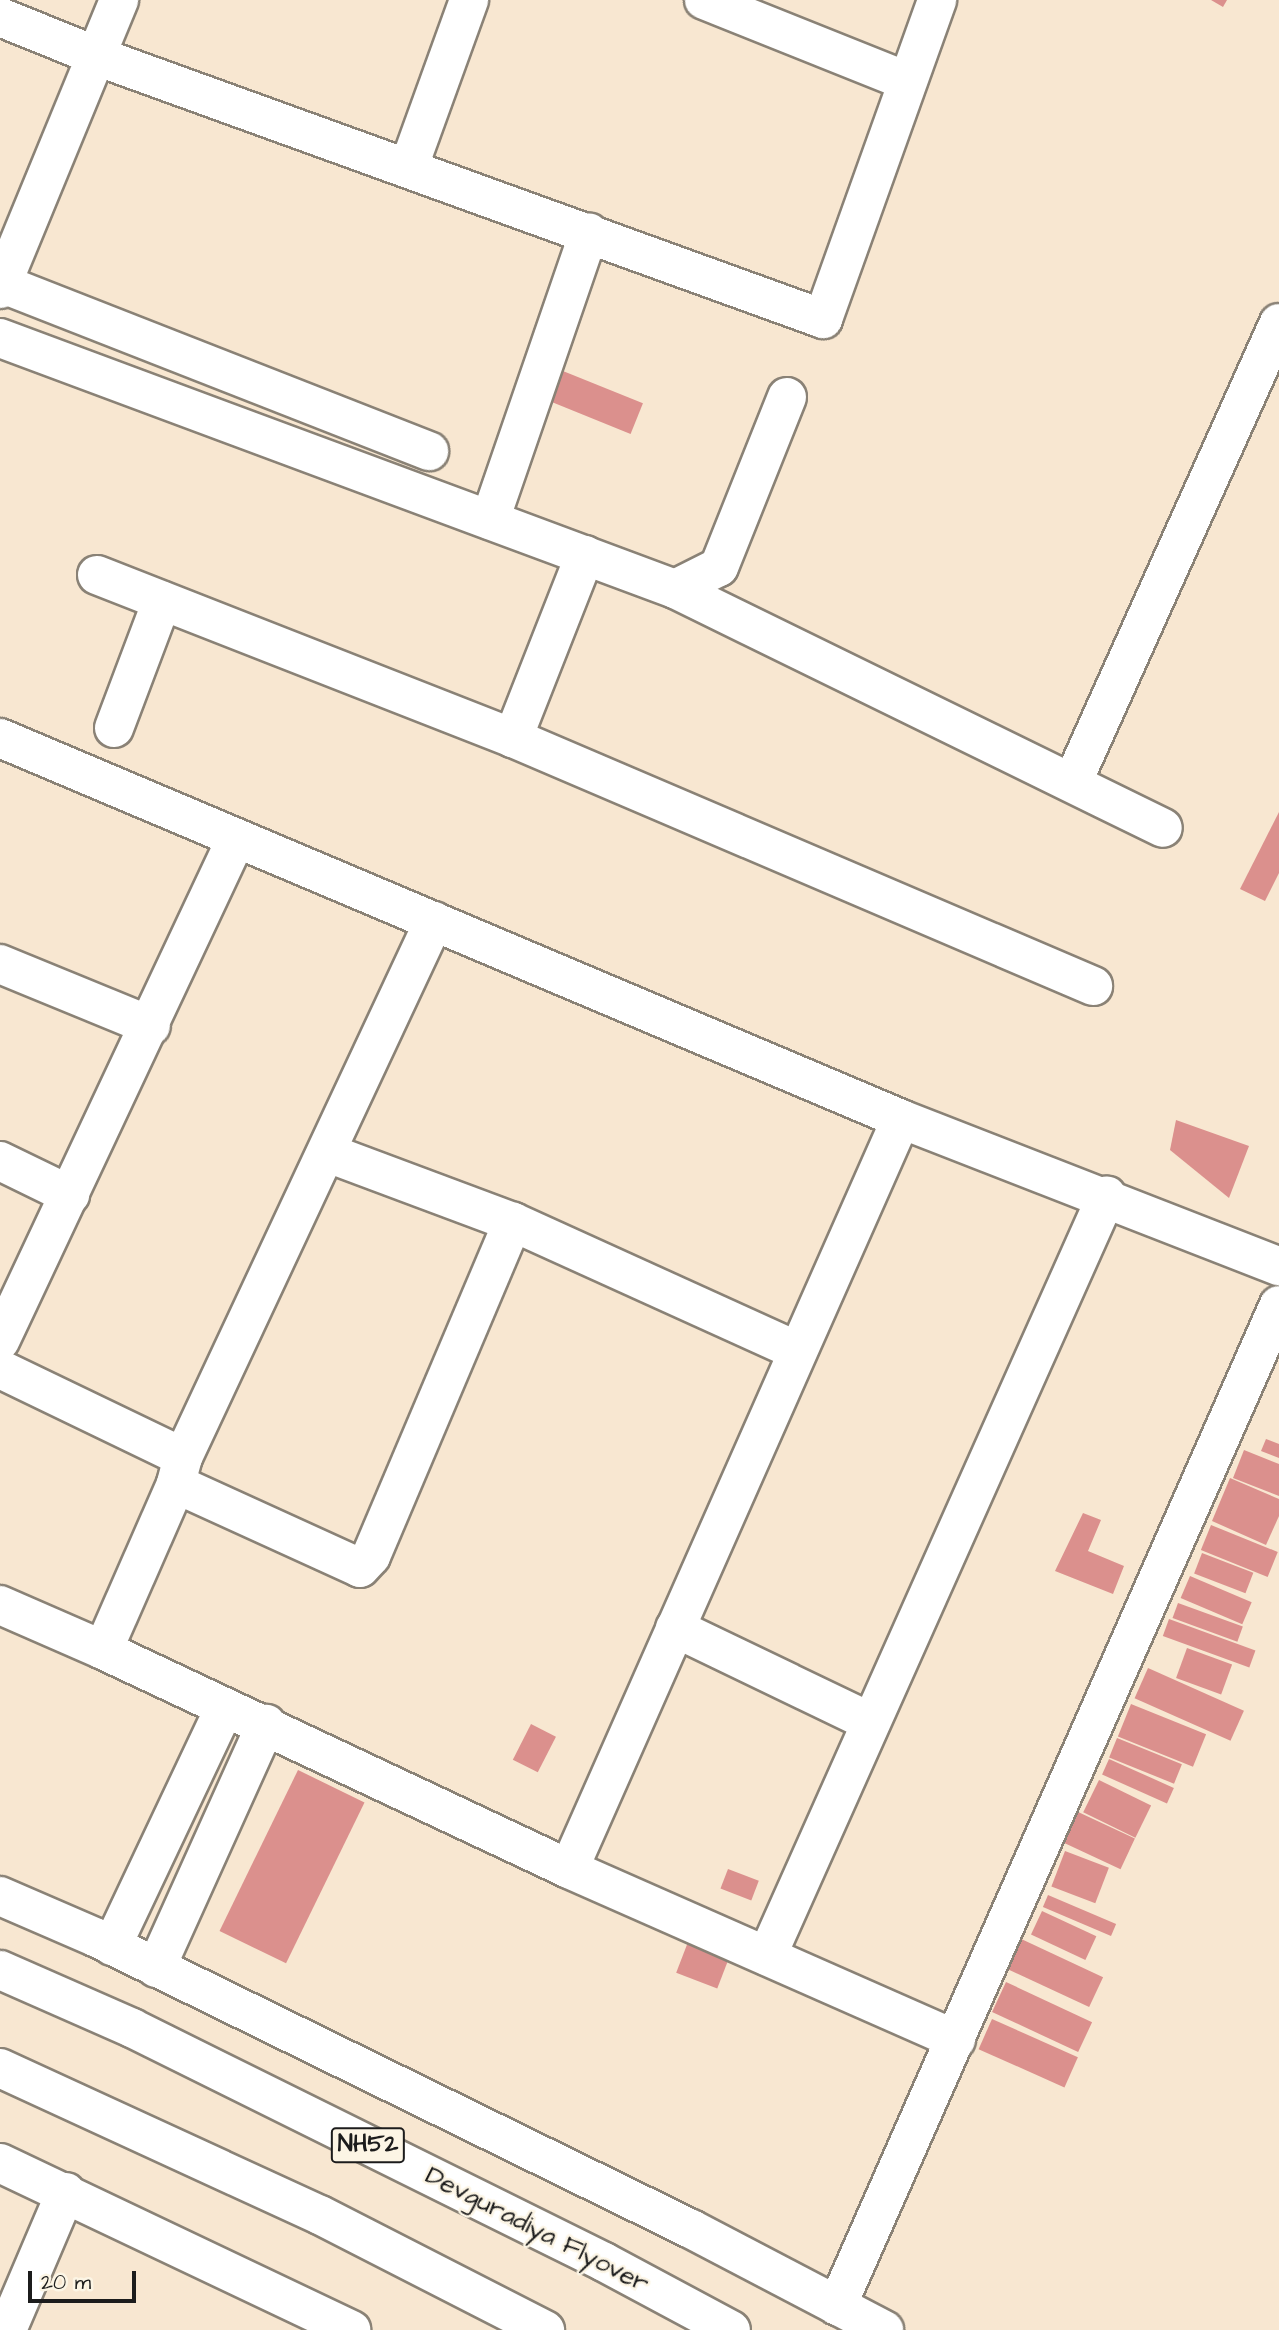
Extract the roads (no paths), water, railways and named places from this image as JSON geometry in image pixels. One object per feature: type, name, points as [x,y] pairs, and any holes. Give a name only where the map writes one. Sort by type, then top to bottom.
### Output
[{"type":"main road","points":[[120,0],[99,57],[1,286],[429,452]]},
{"type":"main road","points":[[409,166],[469,0]]},
{"type":"main road","points":[[704,0],[906,81]]},
{"type":"main road","points":[[0,17],[99,57],[409,166],[823,319],[937,0]]},
{"type":"main road","points":[[490,520],[589,233]]},
{"type":"main road","points":[[1078,770],[1279,323]]},
{"type":"main road","points":[[0,338],[676,589],[1163,828]]},
{"type":"main road","points":[[676,589],[719,567],[787,397]]},
{"type":"main road","points":[[513,738],[585,555]]},
{"type":"main road","points":[[97,575],[513,738],[1093,986]]},
{"type":"main road","points":[[114,728],[162,601]]},
{"type":"main road","points":[[0,738],[901,1119],[1107,1195],[1279,1266]]},
{"type":"main road","points":[[0,1341],[151,1026],[236,839]]},
{"type":"main road","points":[[103,1650],[180,1470],[434,922]]},
{"type":"main road","points":[[0,964],[151,1026]]},
{"type":"main road","points":[[569,1870],[901,1119]]},
{"type":"main road","points":[[328,1153],[513,1222],[797,1351]]},
{"type":"main road","points":[[0,1161],[70,1195]]},
{"type":"main road","points":[[767,1955],[1107,1195]]},
{"type":"main road","points":[[0,1369],[359,1568],[371,1556],[513,1222]]},
{"type":"main road","points":[[837,2306],[1279,1305]]},
{"type":"main road","points":[[0,1605],[266,1724],[569,1870],[956,2040]]},
{"type":"main road","points":[[675,1628],[870,1722]]},
{"type":"main road","points":[[112,1946],[226,1707]]},
{"type":"main road","points":[[156,1968],[266,1724]]},
{"type":"main road","points":[[0,1896],[112,1946],[691,2229],[884,2330]]},
{"type":"main road","name":"Devguradiya Flyover","points":[[0,1970],[132,2028],[604,2262],[731,2330]]},
{"type":"main road","points":[[0,2068],[320,2215],[545,2330]]},
{"type":"main road","points":[[0,2163],[66,2192],[351,2330]]},
{"type":"main road","points":[[7,2330],[66,2192]]}]
